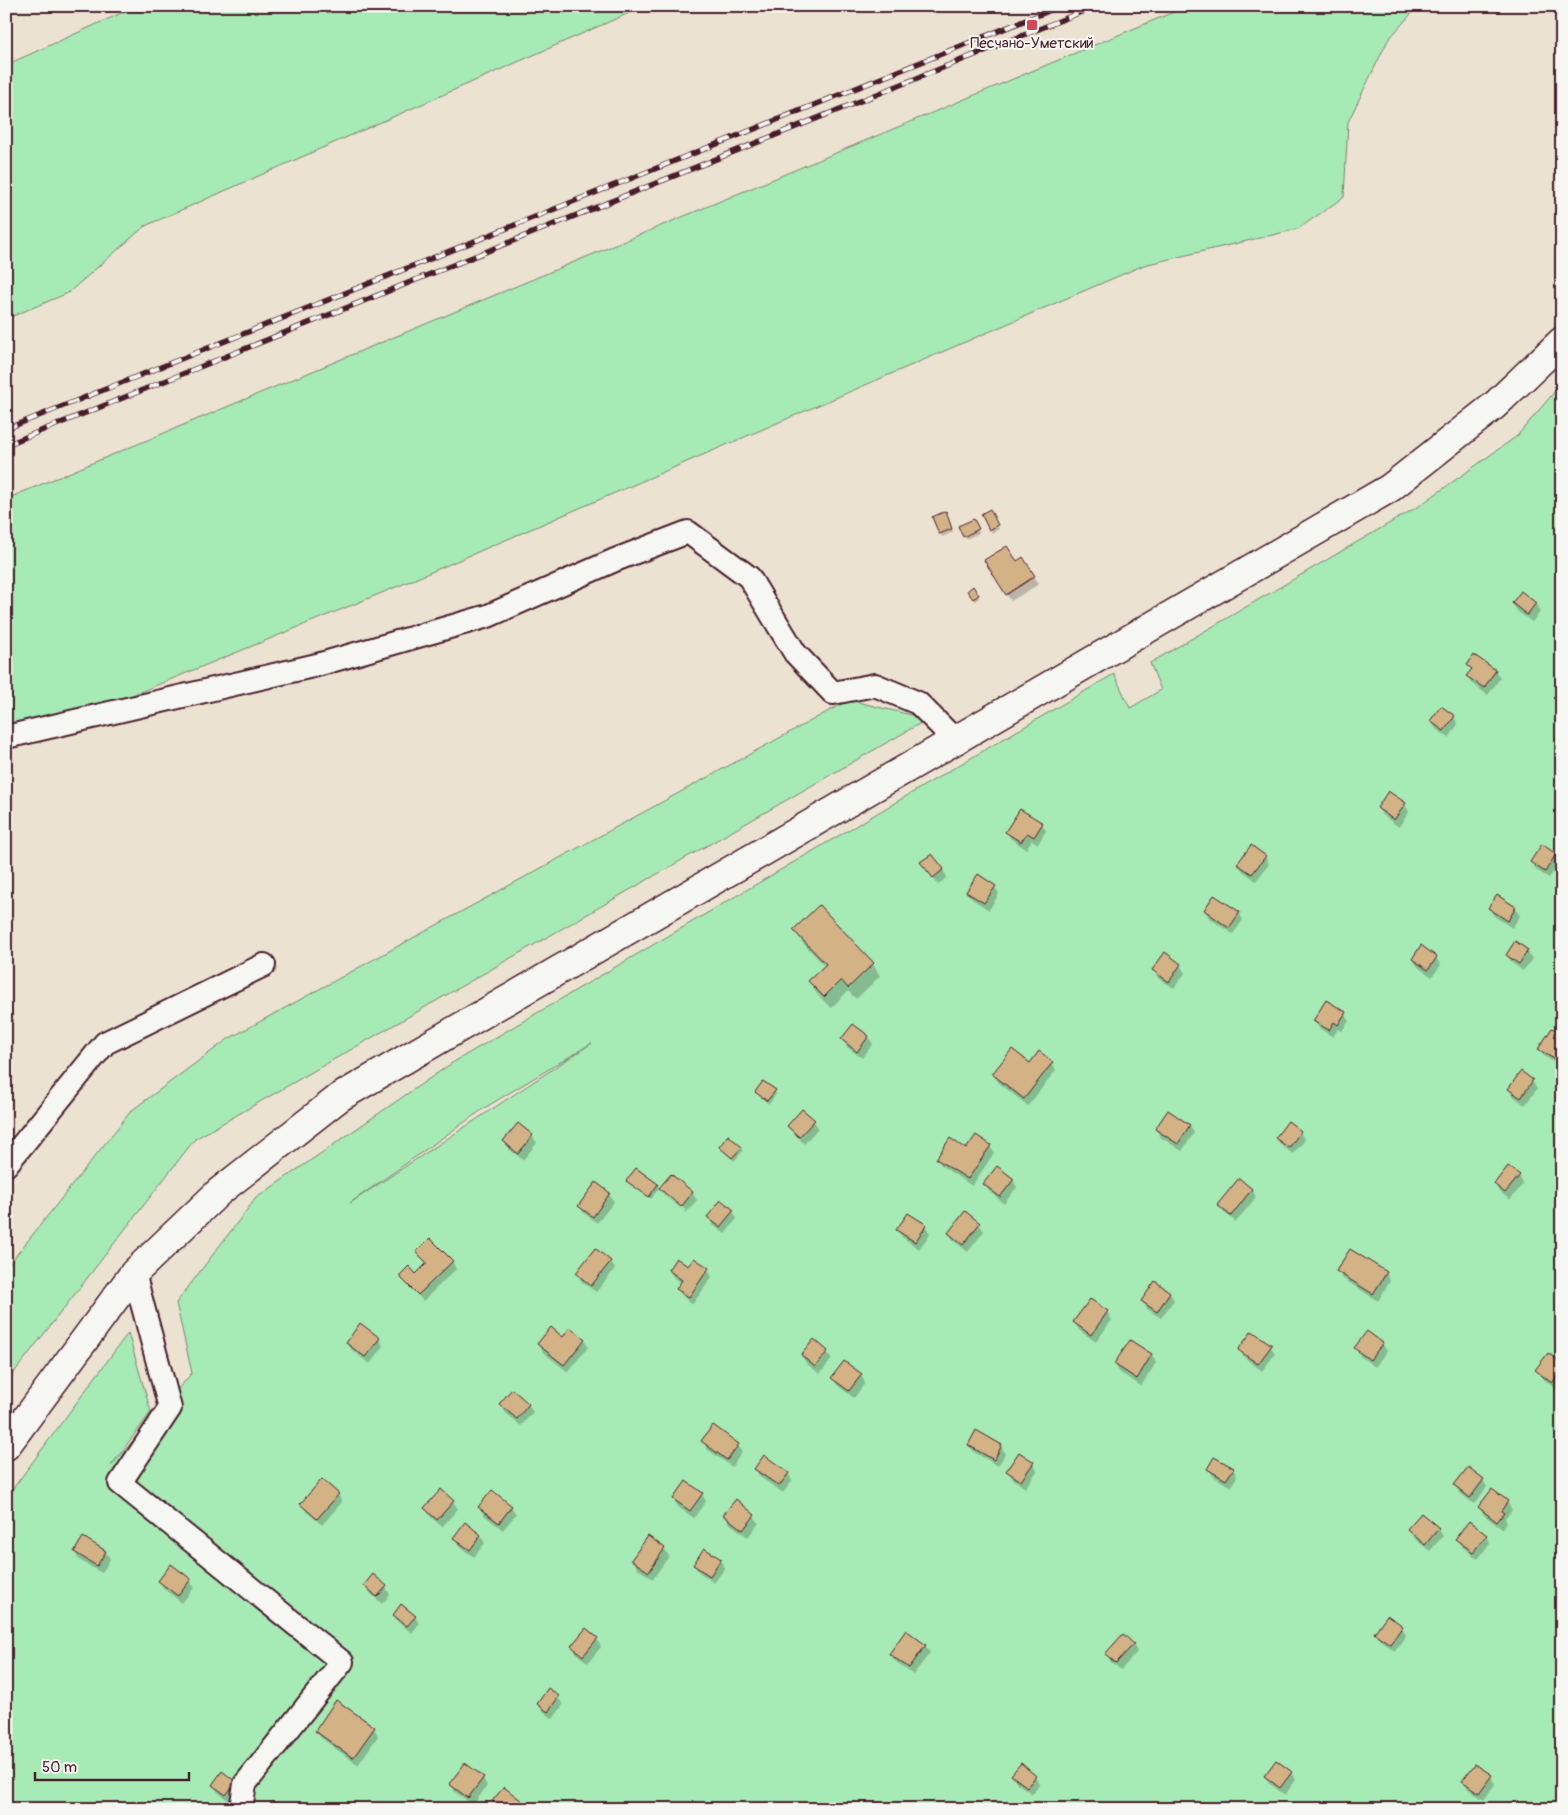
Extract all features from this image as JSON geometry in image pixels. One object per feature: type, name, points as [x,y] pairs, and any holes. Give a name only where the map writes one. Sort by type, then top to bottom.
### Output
[{"type":"main road","points":[[6,1446],[134,1274],[220,1191],[340,1097],[1390,488],[1495,405],[1562,341]]},
{"type":"street","points":[[6,737],[318,665],[488,616],[615,560],[688,532],[748,576],[795,653],[833,694],[876,685],[918,703],[955,740]]},
{"type":"street","points":[[6,1165],[105,1044],[264,965]]},
{"type":"street","points":[[134,1274],[170,1408],[120,1483],[342,1662],[246,1784],[241,1809]]},
{"type":"green space","points":[[137,6],[645,6],[145,226],[68,293],[6,319],[6,65]]},
{"type":"green space","points":[[1188,6],[1418,6],[1388,40],[1348,122],[1344,197],[1298,229],[1144,265],[401,585],[6,747],[6,499]]},
{"type":"green space","points":[[1562,383],[1562,1809],[6,1809],[6,1498],[128,1333],[151,1412],[111,1466],[192,1373],[176,1303],[256,1198],[452,1063],[1114,674],[1130,708],[1161,690],[1150,663],[1419,506],[1517,436]],"holes":[[[592,1043],[350,1203],[486,1107]]]},
{"type":"green space","points":[[849,700],[928,719],[195,1139],[6,1383],[6,1268],[131,1111],[228,1039]]},
{"type":"building","points":[[990,509],[998,525],[989,530],[981,514]]},
{"type":"building","points":[[946,511],[952,529],[939,534],[932,517]]},
{"type":"building","points":[[974,519],[979,529],[963,537],[958,526]]},
{"type":"building","points":[[1007,546],[1017,561],[1023,557],[1035,576],[1006,595],[984,560]]},
{"type":"building","points":[[973,586],[979,595],[973,599],[967,591]]},
{"type":"building","points":[[1521,591],[1536,603],[1527,615],[1512,603]]},
{"type":"building","points":[[1474,655],[1496,670],[1484,688],[1466,676],[1472,669],[1467,665]]},
{"type":"building","points":[[1562,686],[1562,705],[1553,698]]},
{"type":"building","points":[[1441,706],[1455,716],[1444,731],[1430,721]]},
{"type":"building","points":[[1388,791],[1406,803],[1394,820],[1377,808]]},
{"type":"building","points":[[1020,809],[1043,823],[1034,837],[1027,833],[1021,842],[1005,832]]},
{"type":"building","points":[[1542,844],[1556,854],[1545,872],[1530,862]]},
{"type":"building","points":[[1251,845],[1266,856],[1252,874],[1237,864]]},
{"type":"building","points":[[932,854],[944,869],[933,878],[920,862]]},
{"type":"building","points":[[978,874],[996,886],[984,903],[966,892]]},
{"type":"building","points":[[1214,895],[1240,912],[1229,928],[1204,910]]},
{"type":"building","points":[[1497,895],[1516,907],[1508,921],[1488,908]]},
{"type":"building","points":[[819,905],[874,963],[848,988],[841,980],[824,997],[808,981],[826,964],[793,930]]},
{"type":"building","points":[[1515,941],[1528,950],[1519,964],[1506,955]]},
{"type":"building","points":[[1421,945],[1437,957],[1428,970],[1412,959]]},
{"type":"building","points":[[1165,952],[1181,964],[1169,982],[1152,970]]},
{"type":"building","points":[[1326,1000],[1346,1012],[1338,1025],[1334,1022],[1329,1030],[1313,1021]]},
{"type":"building","points":[[853,1024],[869,1036],[857,1052],[841,1039]]},
{"type":"building","points":[[1552,1028],[1562,1034],[1562,1048],[1554,1059],[1538,1049]]},
{"type":"building","points":[[1012,1049],[1030,1063],[1039,1051],[1053,1062],[1024,1099],[992,1074]]},
{"type":"building","points":[[1521,1071],[1533,1080],[1521,1098],[1508,1089]]},
{"type":"building","points":[[763,1081],[776,1090],[767,1101],[755,1092]]},
{"type":"building","points":[[802,1109],[815,1120],[799,1137],[787,1126]]},
{"type":"building","points":[[1168,1110],[1190,1125],[1178,1144],[1155,1129]]},
{"type":"building","points":[[1288,1121],[1301,1131],[1289,1148],[1275,1138]]},
{"type":"building","points":[[518,1123],[533,1135],[518,1154],[503,1141]]},
{"type":"building","points":[[728,1135],[742,1147],[732,1158],[719,1147]]},
{"type":"building","points":[[976,1135],[991,1145],[968,1179],[936,1159],[950,1138],[966,1149]]},
{"type":"building","points":[[997,1166],[1014,1179],[1000,1197],[983,1184]]},
{"type":"building","points":[[1508,1166],[1520,1175],[1505,1193],[1494,1184]]},
{"type":"building","points":[[636,1168],[658,1184],[649,1197],[626,1181]]},
{"type":"building","points":[[671,1174],[693,1192],[681,1207],[659,1188]]},
{"type":"building","points":[[1239,1178],[1252,1189],[1231,1216],[1217,1205]]},
{"type":"building","points":[[596,1182],[610,1193],[593,1217],[578,1206]]},
{"type":"building","points":[[721,1200],[734,1210],[720,1227],[707,1217]]},
{"type":"building","points":[[965,1211],[980,1223],[963,1245],[948,1233]]},
{"type":"building","points":[[908,1213],[927,1225],[915,1242],[896,1230]]},
{"type":"building","points":[[430,1238],[453,1261],[418,1295],[399,1276],[409,1266],[416,1274],[427,1263],[416,1252]]},
{"type":"building","points":[[595,1248],[611,1261],[591,1286],[576,1273]]},
{"type":"building","points":[[1350,1249],[1387,1272],[1373,1294],[1336,1271]]},
{"type":"building","points":[[676,1258],[688,1266],[694,1258],[709,1268],[689,1297],[676,1289],[682,1280],[668,1270]]},
{"type":"building","points":[[1155,1281],[1170,1292],[1157,1312],[1141,1301]]},
{"type":"building","points":[[1090,1299],[1108,1311],[1091,1335],[1073,1322]]},
{"type":"building","points":[[360,1323],[380,1338],[365,1357],[346,1343]]},
{"type":"building","points":[[551,1327],[563,1337],[570,1327],[585,1339],[564,1365],[537,1344]]},
{"type":"building","points":[[1252,1331],[1272,1345],[1258,1364],[1238,1350]]},
{"type":"building","points":[[1367,1331],[1383,1343],[1370,1360],[1354,1348]]},
{"type":"building","points":[[814,1339],[828,1351],[815,1367],[801,1355]]},
{"type":"building","points":[[1130,1340],[1152,1354],[1137,1379],[1114,1364]]},
{"type":"building","points":[[1548,1353],[1562,1363],[1562,1371],[1552,1383],[1535,1370]]},
{"type":"building","points":[[844,1361],[862,1374],[849,1391],[831,1378]]},
{"type":"building","points":[[512,1389],[529,1404],[517,1419],[499,1404]]},
{"type":"building","points":[[713,1425],[739,1444],[727,1460],[701,1441]]},
{"type":"building","points":[[976,1430],[1002,1445],[994,1460],[968,1445]]},
{"type":"building","points":[[1019,1452],[1034,1462],[1021,1481],[1006,1471]]},
{"type":"building","points":[[764,1455],[789,1473],[779,1486],[754,1469]]},
{"type":"building","points":[[1214,1457],[1234,1468],[1226,1480],[1207,1469]]},
{"type":"building","points":[[1468,1467],[1484,1479],[1470,1498],[1454,1485]]},
{"type":"building","points":[[322,1479],[339,1494],[317,1519],[300,1504]]},
{"type":"building","points":[[686,1481],[703,1493],[690,1511],[673,1499]]},
{"type":"building","points":[[441,1489],[454,1501],[437,1520],[424,1508]]},
{"type":"building","points":[[1492,1489],[1508,1501],[1501,1511],[1504,1513],[1497,1522],[1478,1507]]},
{"type":"building","points":[[492,1490],[512,1506],[499,1523],[478,1507]]},
{"type":"building","points":[[736,1499],[755,1515],[743,1530],[723,1515]]},
{"type":"building","points":[[1421,1513],[1439,1528],[1425,1545],[1407,1529]]},
{"type":"building","points":[[1469,1521],[1487,1535],[1473,1552],[1455,1539]]},
{"type":"building","points":[[465,1522],[481,1535],[470,1550],[453,1538]]},
{"type":"building","points":[[648,1536],[665,1548],[649,1572],[631,1560]]},
{"type":"building","points":[[83,1537],[106,1551],[97,1566],[74,1552]]},
{"type":"building","points":[[704,1548],[721,1559],[710,1576],[693,1565]]},
{"type":"building","points":[[171,1564],[191,1579],[178,1596],[158,1581]]},
{"type":"building","points":[[373,1574],[387,1586],[377,1597],[364,1585]]},
{"type":"building","points":[[401,1604],[416,1616],[407,1626],[393,1615]]},
{"type":"building","points":[[1387,1615],[1403,1626],[1390,1644],[1374,1633]]},
{"type":"building","points":[[586,1628],[598,1638],[583,1656],[571,1646]]},
{"type":"building","points":[[906,1630],[926,1645],[909,1668],[889,1654]]},
{"type":"building","points":[[1123,1634],[1134,1644],[1116,1663],[1105,1654]]},
{"type":"building","points":[[548,1688],[559,1696],[548,1712],[537,1704]]},
{"type":"building","points":[[336,1700],[375,1727],[353,1758],[315,1731]]},
{"type":"building","points":[[1276,1760],[1292,1772],[1280,1788],[1264,1776]]},
{"type":"building","points":[[465,1763],[484,1777],[468,1798],[449,1784]]},
{"type":"building","points":[[1021,1763],[1036,1776],[1027,1787],[1011,1775]]},
{"type":"building","points":[[1475,1764],[1492,1775],[1479,1793],[1462,1781]]},
{"type":"building","points":[[222,1771],[236,1782],[226,1795],[212,1785]]},
{"type":"building","points":[[504,1787],[522,1801],[516,1809],[501,1809],[492,1801]]},
{"type":"railway","points":[[6,429],[1061,6]]},
{"type":"railway","points":[[6,445],[1096,6]]},
{"type":"place","name":"Песчано-Уметский","points":[[1032,25]]}]
